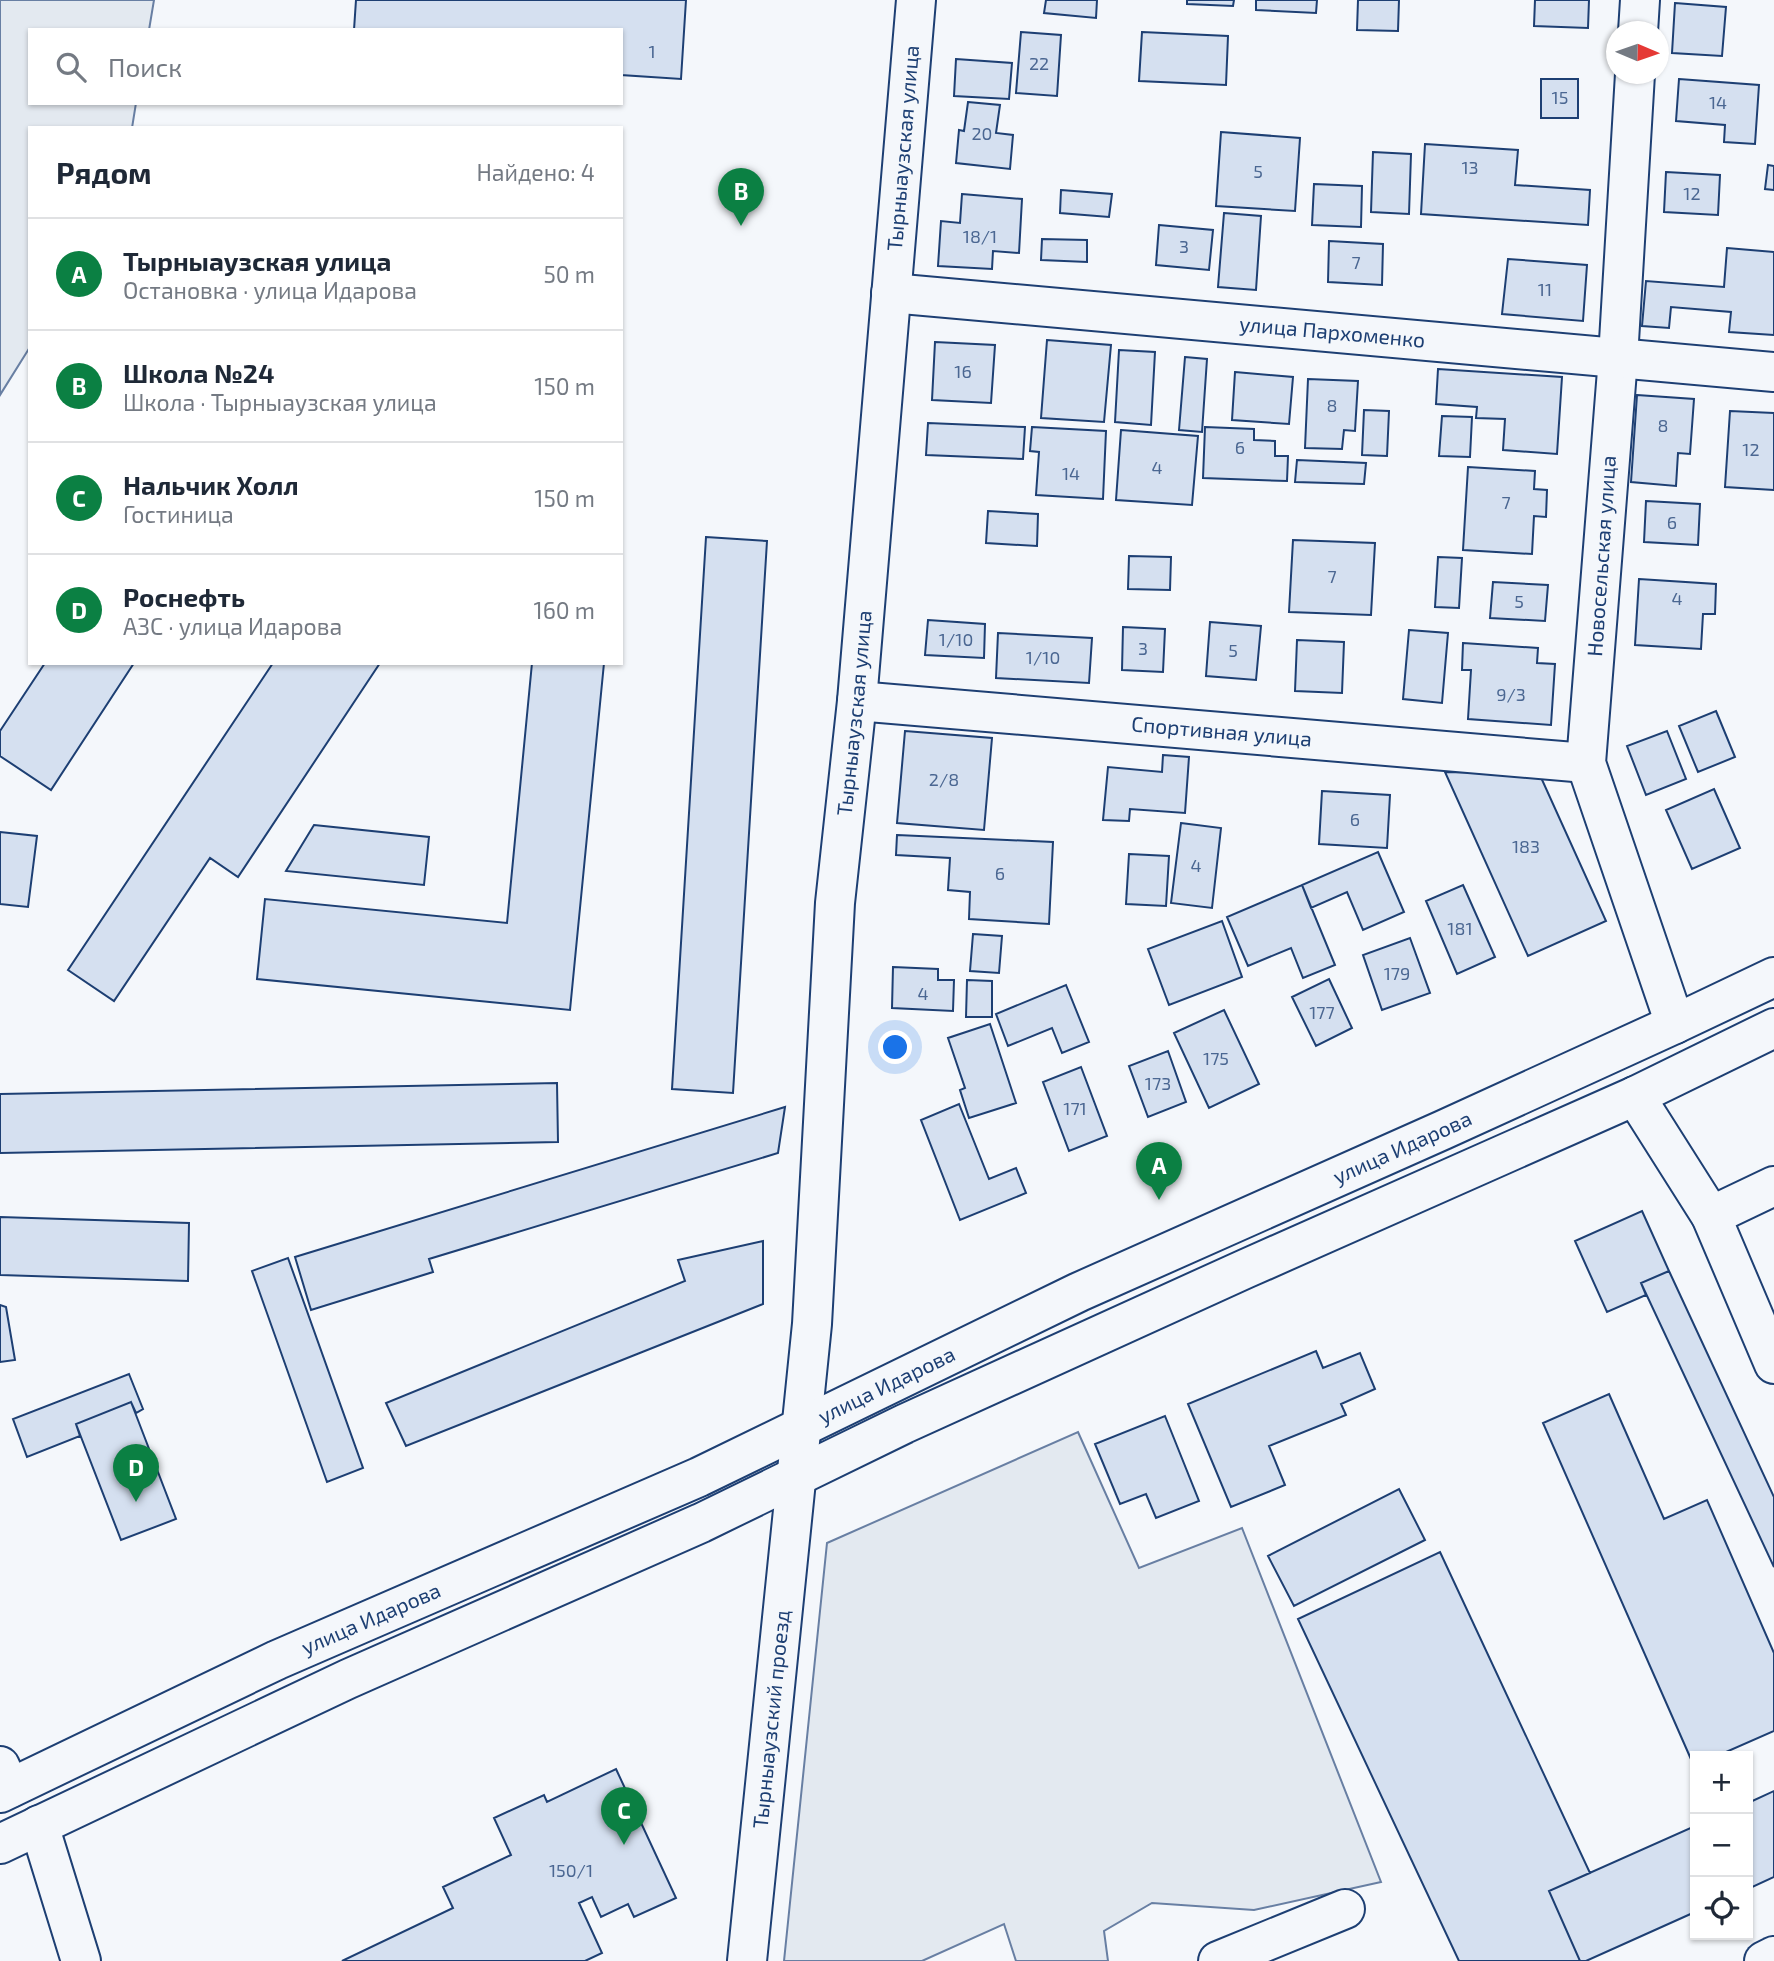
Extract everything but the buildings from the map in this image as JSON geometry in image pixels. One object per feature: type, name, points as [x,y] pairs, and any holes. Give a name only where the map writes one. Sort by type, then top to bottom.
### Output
[{"type":"street","name":"Тырныаузская улица","points":[[797,1476],[812,1324],[835,903],[857,701],[916,0]]},
{"type":"street","points":[[1639,21],[1640,0]]},
{"type":"street","name":"Новосельская улица","points":[[1634,84],[1618,358],[1586,763],[1675,1024]]},
{"type":"street","name":"улица Пархоменко","points":[[891,293],[1774,372]]},
{"type":"street","name":"Спортивная улица","points":[[857,701],[1586,763]]},
{"type":"street","name":"улица Идарова","points":[[3,1783],[699,1476],[1091,1286],[1774,977]]},
{"type":"street","name":"улица Идарова","points":[[0,1844],[348,1679],[701,1523],[979,1389],[1634,1096],[1774,1028]]},
{"type":"street","points":[[1634,1096],[1711,1216],[1774,1364]]},
{"type":"street","points":[[1711,1216],[1774,1186]]},
{"type":"street","name":"Тырныаузский проезд","points":[[747,1961],[797,1476]]},
{"type":"street","points":[[39,1825],[81,1961]]},
{"type":"street","points":[[1218,1961],[1345,1909]]},
{"type":"street","points":[[1764,1961],[1774,1956]]},
{"type":"shaded area","points":[[0,0],[154,0],[149,28],[28,28],[28,105],[136,105],[132,126],[28,126],[28,350],[0,395]]},
{"type":"shaded area","points":[[1078,1432],[1139,1568],[1242,1528],[1381,1882],[1254,1910],[1152,1903],[1104,1931],[1108,1961],[1016,1961],[1004,1924],[922,1961],[784,1961],[827,1543]]},
{"type":"place","name":"Школа №24","points":[[741,226]]},
{"type":"place","name":"Тырныаузская улица","points":[[1159,1200]]},
{"type":"place","name":"Роснефть","points":[[136,1502]]},
{"type":"place","name":"Нальчик Холл","points":[[624,1845]]}]
